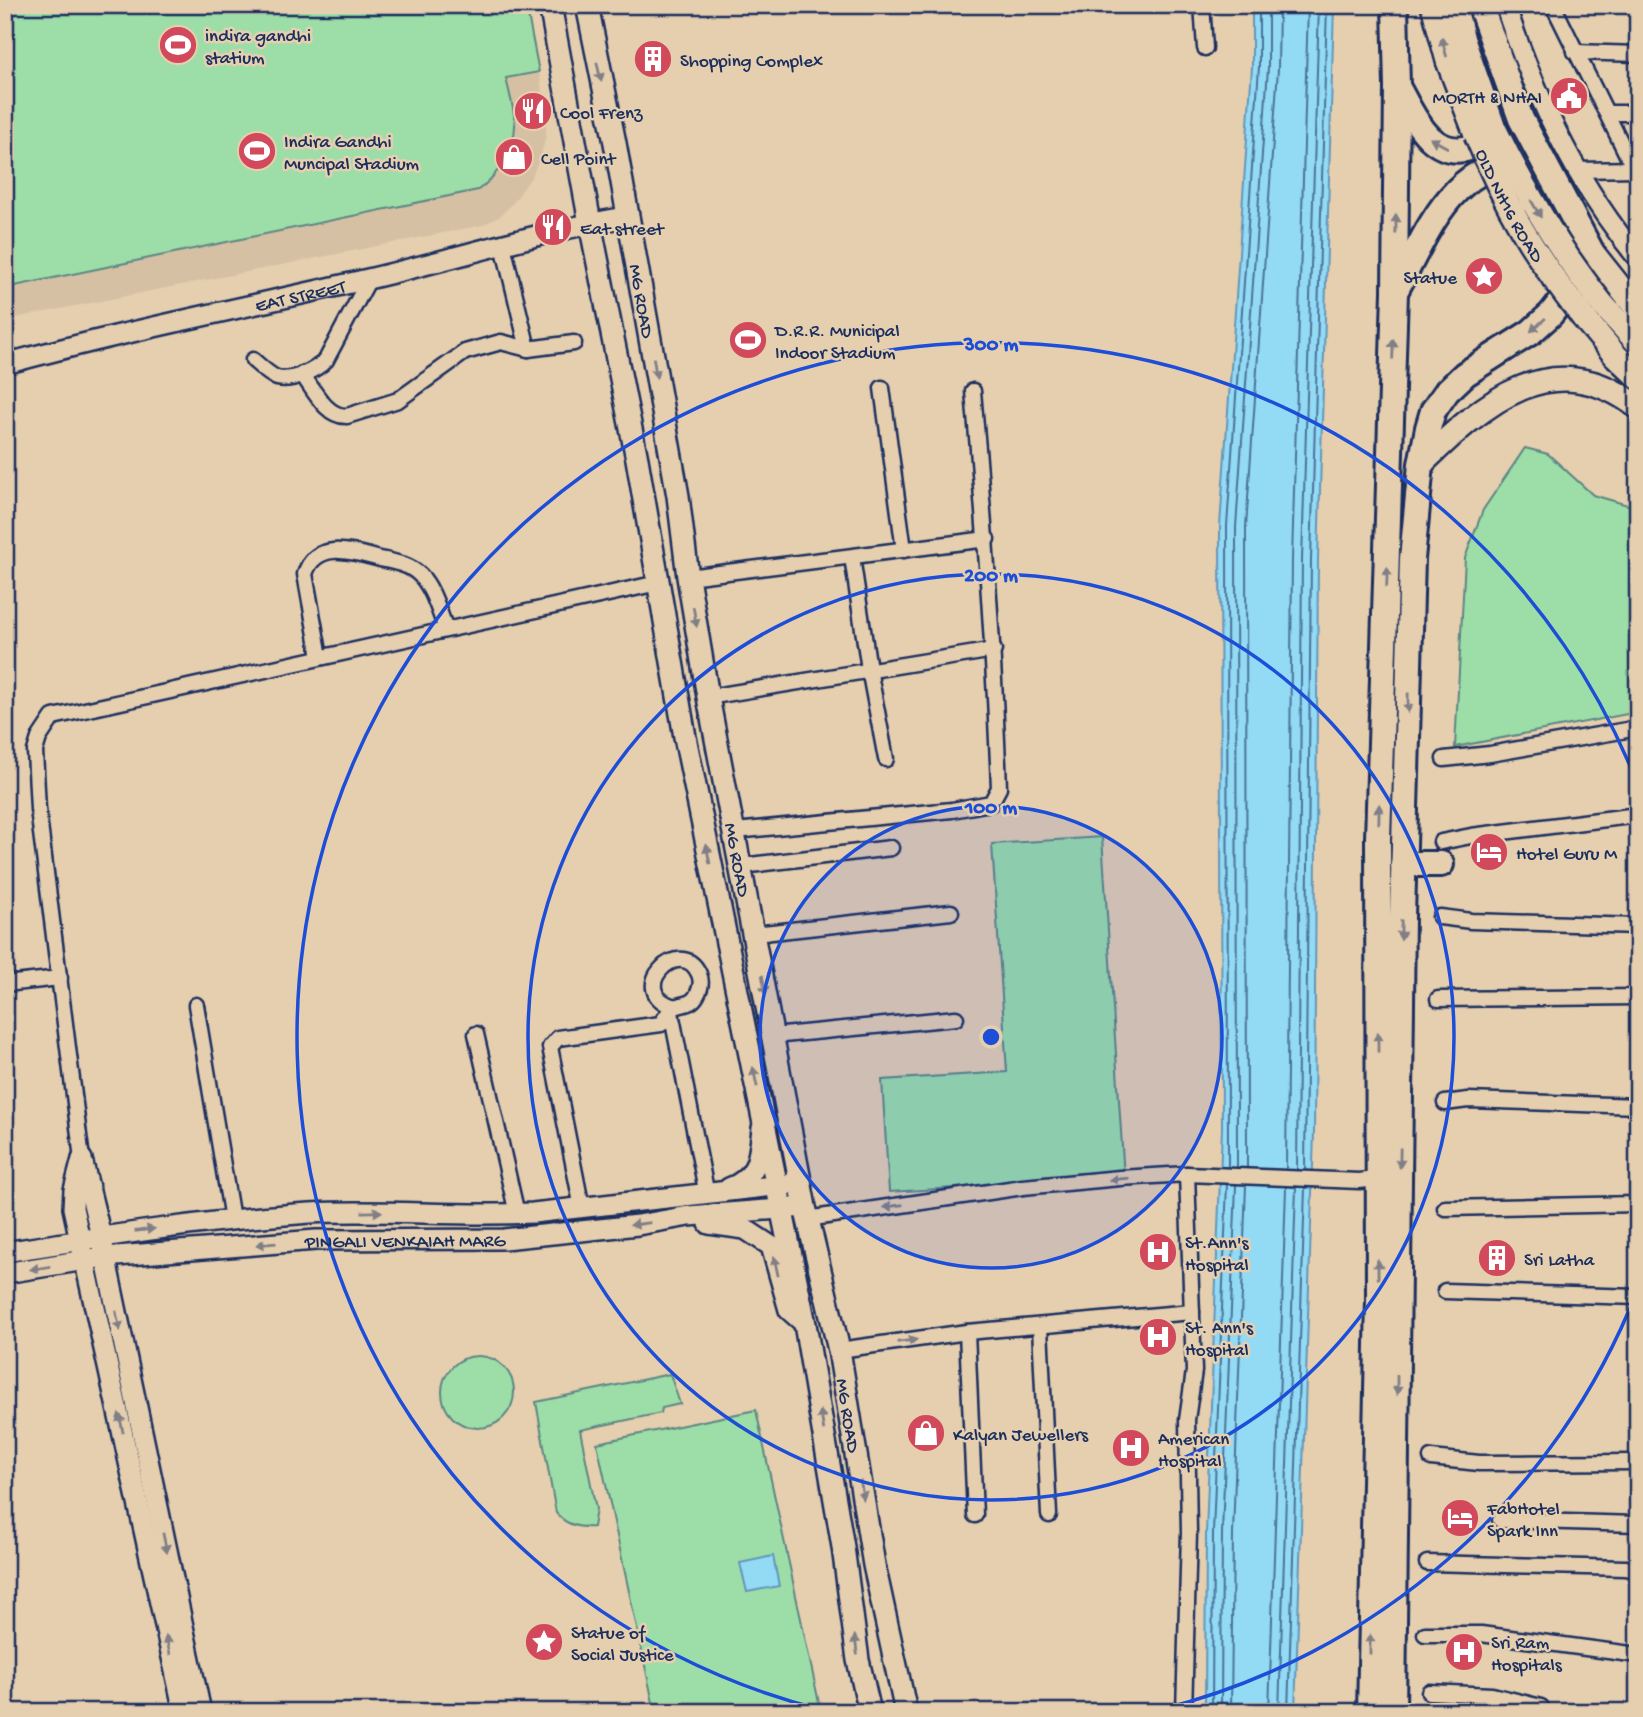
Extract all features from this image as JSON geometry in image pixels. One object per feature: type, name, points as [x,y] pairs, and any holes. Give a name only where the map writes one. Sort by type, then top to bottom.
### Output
[{"type":"highway","points":[[1393,1712],[1388,1300],[1368,1180],[1395,292],[1395,5]]},
{"type":"highway","points":[[1370,1712],[1388,1300],[1412,559],[1421,464],[1433,411],[1447,391],[1465,374],[1531,332],[1551,314],[1586,269],[1591,251],[1521,119],[1480,5]]},
{"type":"highway","points":[[1397,87],[1423,131],[1442,148],[1472,148],[1507,131],[1521,119]]},
{"type":"highway","points":[[1395,292],[1435,221],[1465,182],[1476,174],[1502,165],[1528,163],[1547,171]]},
{"type":"highway","points":[[1391,421],[1428,428]]},
{"type":"highway","points":[[1403,864],[1441,853]]},
{"type":"main road","name":"MG ROAD","points":[[550,5],[637,459],[685,737],[778,1186],[799,1212],[839,1350],[874,1565],[906,1712]]},
{"type":"main road","name":"MG ROAD","points":[[587,5],[678,496],[688,577],[708,696],[800,1183],[799,1212],[806,1324],[858,1660],[870,1712]]},
{"type":"main road","name":"OLD NH16 ROAD","points":[[1433,5],[1448,61],[1485,130],[1574,269],[1638,343]]},
{"type":"main road","name":"OLD NH16 ROAD","points":[[1454,5],[1496,184],[1527,241],[1549,273],[1616,356],[1638,377]]},
{"type":"main road","points":[[1591,251],[1638,310]]},
{"type":"main road","points":[[1421,464],[1462,424],[1497,400],[1524,387],[1555,379],[1587,380],[1623,396],[1638,407]]},
{"type":"street","points":[[1202,5],[1205,48]]},
{"type":"street","points":[[1505,5],[1525,66],[1576,170],[1619,236],[1638,258]]},
{"type":"street","points":[[1553,5],[1636,169],[1576,170]]},
{"type":"street","points":[[1575,52],[1638,54]]},
{"type":"street","points":[[1608,113],[1638,113]]},
{"type":"street","name":"EAT STREET","points":[[6,360],[369,279],[590,223],[627,217]]},
{"type":"street","points":[[503,245],[528,349]]},
{"type":"street","points":[[253,360],[277,378],[316,370],[326,360],[369,279]]},
{"type":"street","points":[[302,374],[331,413],[338,417],[347,416],[398,400],[465,352],[501,342],[528,349],[574,343]]},
{"type":"street","points":[[882,388],[904,550]]},
{"type":"street","points":[[734,831],[952,810],[991,803],[999,788],[994,650],[973,391]]},
{"type":"street","points":[[688,577],[987,539]]},
{"type":"street","points":[[320,657],[305,574],[308,563],[330,551],[345,550],[407,566],[427,584],[446,629]]},
{"type":"street","points":[[852,556],[886,759]]},
{"type":"street","points":[[184,1712],[95,1259],[101,1236],[82,1159],[38,810],[35,751],[39,737],[53,717],[658,583]]},
{"type":"street","points":[[708,696],[994,650]]},
{"type":"street","points":[[1444,759],[1490,754],[1638,728]]},
{"type":"street","points":[[1441,853],[1471,836],[1638,815]]},
{"type":"street","points":[[742,866],[891,848]]},
{"type":"street","points":[[754,934],[951,912]]},
{"type":"street","points":[[1440,917],[1471,921],[1638,926]]},
{"type":"street","points":[[5,984],[60,978]]},
{"type":"street","points":[[1438,999],[1638,997]]},
{"type":"street","points":[[196,1005],[232,1219]]},
{"type":"street","points":[[582,1208],[550,1046],[558,1038],[661,1024],[673,1009],[711,1194],[745,1181],[758,1159],[764,1118]]},
{"type":"street","points":[[773,1036],[956,1018]]},
{"type":"street","points":[[476,1034],[517,1214]]},
{"type":"street","points":[[1445,1103],[1468,1100],[1638,1106]]},
{"type":"street","points":[[82,1159],[74,1190],[73,1208],[80,1240],[95,1259],[201,1712]]},
{"type":"street","points":[[799,1212],[1023,1187],[1192,1175],[1368,1180]]},
{"type":"street","points":[[1184,1712],[1189,1533],[1187,1420],[1194,1371],[1192,1175]]},
{"type":"street","name":"PINGALI VENKAIAH MARG","points":[[5,1252],[232,1219],[313,1213],[411,1211],[517,1214],[800,1183]]},
{"type":"street","points":[[1445,1208],[1638,1204]]},
{"type":"street","points":[[408,1240],[411,1211]]},
{"type":"street","name":"PINGALI VENKAIAH MARG","points":[[5,1273],[95,1259],[316,1240],[504,1239],[638,1225],[689,1216],[799,1212]]},
{"type":"street","points":[[689,1216],[711,1224],[745,1229],[771,1246],[789,1310],[806,1324]]},
{"type":"street","points":[[1446,1291],[1638,1297]]},
{"type":"street","points":[[839,1350],[967,1332],[1192,1312]]},
{"type":"street","points":[[1040,1327],[1049,1515]]},
{"type":"street","points":[[967,1332],[975,1515]]},
{"type":"street","points":[[1431,1458],[1479,1463],[1638,1462]]},
{"type":"street","points":[[1500,1520],[1638,1524]]},
{"type":"street","points":[[1427,1563],[1638,1570]]},
{"type":"street","points":[[1425,1634],[1481,1634],[1638,1655]]},
{"type":"street","points":[[1429,1692],[1492,1696],[1541,1707]]},
{"type":"shaded area","points":[[539,72],[546,115],[546,136],[541,155],[532,176],[513,203],[499,217],[483,225],[5,320],[5,288],[478,190],[488,183],[504,160],[515,124],[506,78]]},
{"type":"green space","name":"Indira Gandhi Muncipal Stadium","points":[[5,5],[526,5],[539,72],[506,78],[515,132],[499,169],[478,190],[5,288]]},
{"type":"green space","points":[[1525,448],[1548,454],[1593,495],[1638,508],[1638,712],[1455,747],[1465,558],[1483,510]]},
{"type":"green space","points":[[1102,837],[1124,1178],[889,1192],[882,1080],[1007,1072],[992,844]]},
{"type":"green space","points":[[485,1356],[504,1366],[512,1378],[512,1406],[504,1418],[492,1426],[471,1428],[452,1418],[444,1406],[442,1385],[452,1366],[464,1358]]},
{"type":"green space","points":[[670,1374],[680,1404],[662,1408],[661,1413],[580,1430],[596,1509],[593,1527],[568,1523],[556,1513],[536,1402]]},
{"type":"green space","points":[[756,1410],[821,1712],[655,1712],[597,1443]]},
{"type":"water","points":[[1252,5],[1334,5],[1318,560],[1314,1133],[1295,1712],[1205,1712],[1206,1533],[1222,1128],[1220,526],[1252,67]]},
{"type":"water","points":[[773,1556],[779,1586],[747,1592],[740,1563]]},
{"type":"place","name":"indira gandhi statium","points":[[178,45]]},
{"type":"place","name":"Shopping Complex","points":[[653,59]]},
{"type":"place","name":"MORTH & NHAI","points":[[1569,96]]},
{"type":"place","name":"Cool Frenz","points":[[533,111]]},
{"type":"place","name":"Indira Gandhi Muncipal Stadium","points":[[257,151]]},
{"type":"place","name":"Cell Point","points":[[514,157]]},
{"type":"place","name":"Eat street","points":[[553,227]]},
{"type":"place","name":"Statue","points":[[1484,276]]},
{"type":"place","name":"D.R.R. Municipal Indoor Stadium","points":[[748,340]]},
{"type":"place","name":"Hotel Guru M","points":[[1489,852]]},
{"type":"place","name":"St.Ann's Hospital","points":[[1158,1252]]},
{"type":"place","name":"Sri Latha","points":[[1497,1258]]},
{"type":"place","name":"St. Ann's Hospital","points":[[1158,1337]]},
{"type":"place","name":"Kalyan Jewellers","points":[[926,1433]]},
{"type":"place","name":"American Hospital","points":[[1131,1448]]},
{"type":"place","name":"FabHotel Spark Inn","points":[[1460,1518]]},
{"type":"place","name":"Statue of Social Justice","points":[[544,1642]]},
{"type":"place","name":"Sri Ram Hospitals","points":[[1464,1652]]}]
